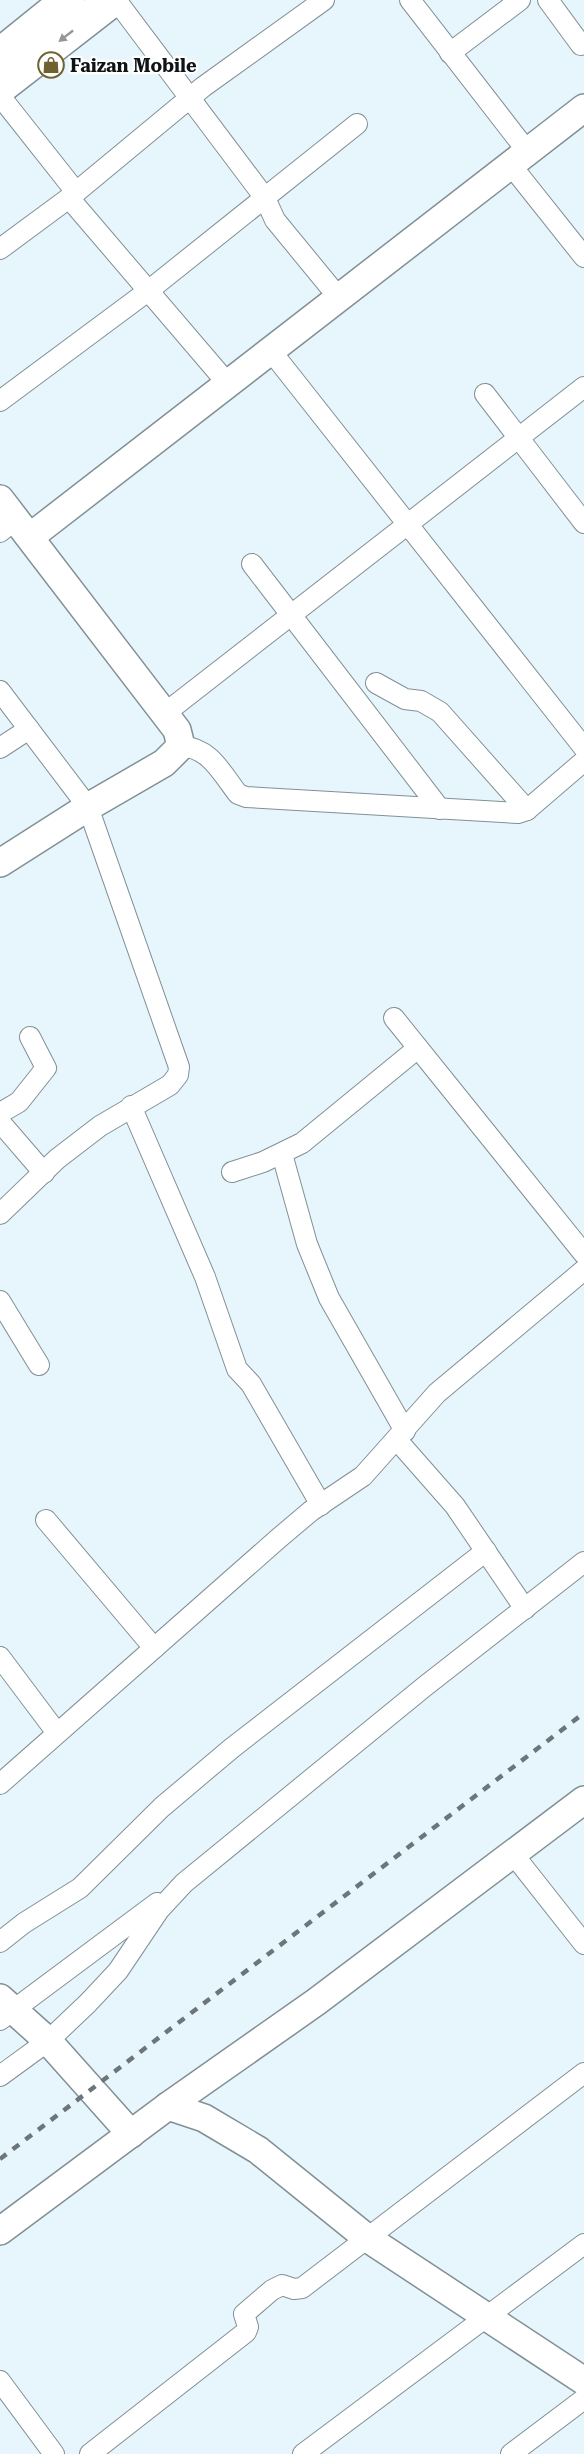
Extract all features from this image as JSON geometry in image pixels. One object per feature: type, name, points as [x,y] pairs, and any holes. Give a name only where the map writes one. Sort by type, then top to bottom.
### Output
[{"type":"highway","points":[[0,56],[68,0]]},
{"type":"highway","points":[[0,87],[114,0]]},
{"type":"street","points":[[114,0],[265,198],[275,220],[339,298]]},
{"type":"street","points":[[410,0],[450,53],[584,257]]},
{"type":"street","points":[[450,53],[520,0]]},
{"type":"street","points":[[548,0],[581,45]]},
{"type":"street","points":[[0,249],[73,195],[189,99],[313,3]]},
{"type":"street","points":[[0,96],[148,291],[228,384]]},
{"type":"street","points":[[181,746],[177,730],[11,522],[228,384],[584,108]]},
{"type":"street","points":[[0,401],[148,291],[357,124]]},
{"type":"street","points":[[271,351],[584,748]]},
{"type":"street","points":[[164,714],[584,387]]},
{"type":"street","points":[[485,394],[584,523]]},
{"type":"street","points":[[252,564],[440,808]]},
{"type":"street","points":[[376,682],[405,699],[421,701],[441,712],[527,810]]},
{"type":"street","points":[[0,691],[88,807],[178,1059],[178,1075],[170,1085],[100,1126],[0,1214]]},
{"type":"street","points":[[0,748],[29,729]]},
{"type":"street","points":[[0,863],[88,807],[164,763],[181,746],[196,747],[204,752],[238,794],[246,797],[518,813],[527,810],[584,761]]},
{"type":"street","points":[[394,1018],[584,1254]]},
{"type":"street","points":[[0,1113],[19,1102],[46,1068],[30,1037]]},
{"type":"street","points":[[232,1172],[282,1154],[314,1134],[418,1048]]},
{"type":"street","points":[[131,1106],[205,1277],[237,1369],[250,1384],[321,1505]]},
{"type":"street","points":[[0,1122],[44,1173]]},
{"type":"street","points":[[282,1154],[307,1244],[329,1298],[401,1435],[455,1506],[525,1609]]},
{"type":"street","points":[[0,1784],[279,1538],[363,1476],[420,1411],[457,1375],[584,1270]]},
{"type":"street","points":[[0,1301],[39,1365]]},
{"type":"street","points":[[46,1520],[154,1648]]},
{"type":"street","points":[[0,1942],[24,1923],[80,1888],[137,1830],[232,1748],[486,1551]]},
{"type":"street","points":[[131,2134],[48,2041],[4,2010],[183,1883],[584,1562]]},
{"type":"street","points":[[0,1657],[57,1733]]},
{"type":"street","points":[[0,2231],[168,2106],[316,2002],[582,1805]]},
{"type":"street","points":[[513,1854],[584,1944]]},
{"type":"street","points":[[0,2076],[48,2041],[118,1971],[159,1910],[183,1883]]},
{"type":"street","points":[[90,2454],[246,2332],[248,2327],[244,2314],[272,2290],[282,2285],[294,2289],[302,2288],[584,2073]]},
{"type":"street","points":[[168,2106],[204,2118],[258,2150],[367,2238],[584,2381]]},
{"type":"street","points":[[303,2454],[584,2244]]},
{"type":"street","points":[[0,2381],[54,2454]]},
{"type":"street","points":[[511,2454],[584,2399]]},
{"type":"railway","points":[[0,2159],[584,1713]]},
{"type":"place","name":"Faizan Mobile","points":[[51,65]]}]
